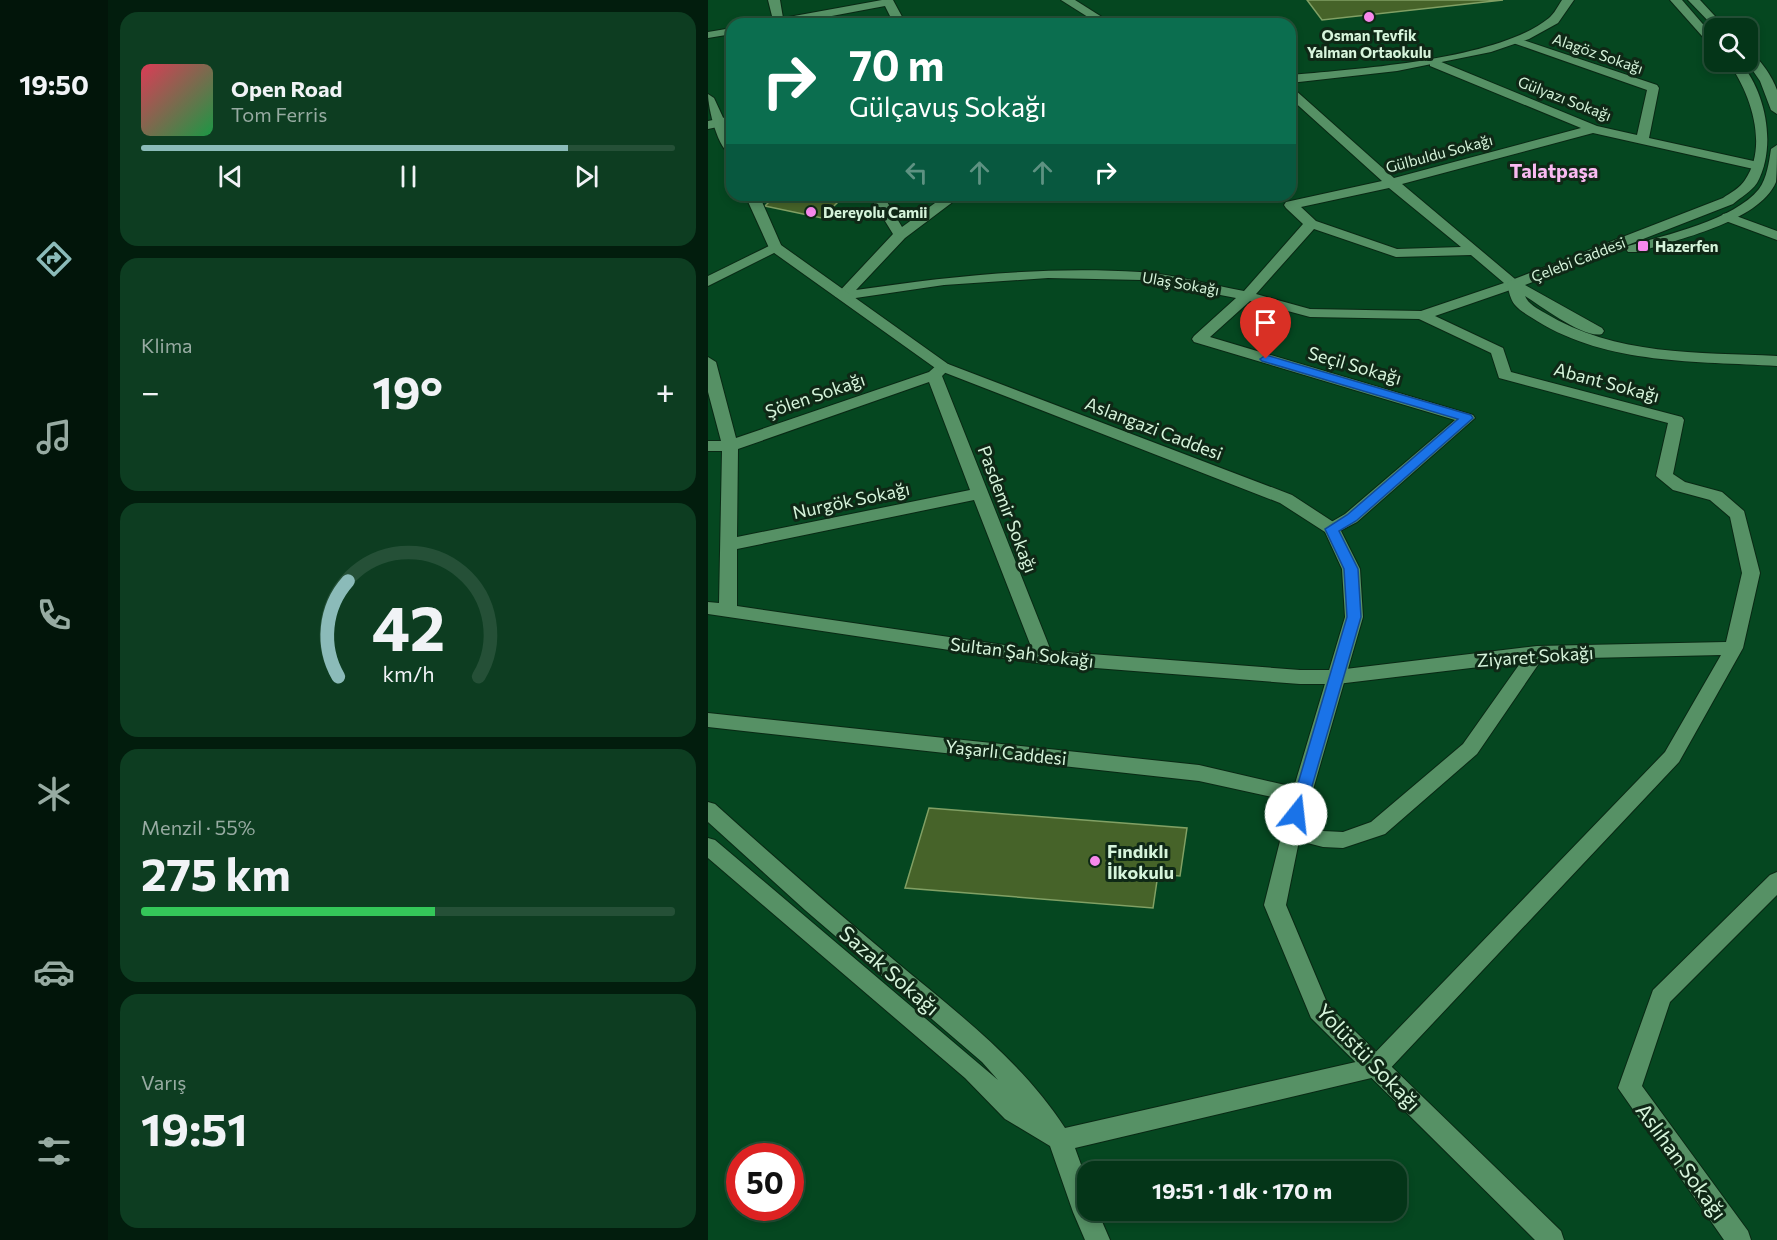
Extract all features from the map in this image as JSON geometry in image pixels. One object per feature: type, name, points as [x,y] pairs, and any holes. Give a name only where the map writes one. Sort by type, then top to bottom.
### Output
[{"type":"street","points":[[774,0],[776,18]]},
{"type":"street","points":[[1066,0],[1097,18]]},
{"type":"street","points":[[1296,78],[1434,63],[1517,41],[1548,24],[1566,9],[1568,0]]},
{"type":"street","points":[[1676,0],[1704,32]]},
{"type":"street","points":[[1694,0],[1711,18]]},
{"type":"street","points":[[807,18],[893,1],[898,18]]},
{"type":"street","points":[[708,35],[726,32]]},
{"type":"street","name":"Alagöz Sokağı","points":[[1517,41],[1653,88],[1642,141]]},
{"type":"street","name":"Gülyazı Sokağı","points":[[1434,63],[1593,129],[1775,170]]},
{"type":"street","points":[[1758,68],[1773,93],[1777,110]]},
{"type":"street","name":"Çelebi Caddesi","points":[[1514,284],[1728,201],[1750,183],[1758,166],[1762,126],[1752,86],[1744,72]]},
{"type":"street","points":[[1296,97],[1392,183],[1514,284]]},
{"type":"street","points":[[708,98],[726,136]]},
{"type":"street","name":"Gülbuldu Sokağı","points":[[1311,224],[1291,205],[1392,183],[1593,129]]},
{"type":"street","name":"Çelebi Caddesi","points":[[1514,284],[1536,283],[1728,217],[1763,193],[1775,170],[1777,149]]},
{"type":"street","name":"Aslangazi Caddesi","points":[[755,201],[775,247],[939,371],[1286,499],[1332,529]]},
{"type":"street","points":[[880,201],[900,236]]},
{"type":"street","points":[[842,296],[900,236],[947,201]]},
{"type":"street","points":[[1728,217],[1777,236]]},
{"type":"street","points":[[1247,296],[1311,224],[1396,253],[1473,251]]},
{"type":"street","points":[[708,282],[775,247]]},
{"type":"street","name":"Ulaş Sokağı","points":[[842,296],[944,281],[1048,274],[1142,276],[1247,296],[1310,313],[1422,315],[1514,284]]},
{"type":"street","name":"Çelebi Caddesi","points":[[1514,284],[1538,296],[1581,325],[1608,335],[1777,352]]},
{"type":"street","name":"Çelebi Caddesi","points":[[1514,284],[1520,301],[1546,322],[1611,346],[1665,354],[1777,361]]},
{"type":"street","name":"Seçil Sokağı","points":[[1247,296],[1199,339],[1467,418],[1351,518],[1332,529]]},
{"type":"street","name":"Abant Sokağı","points":[[1422,315],[1498,351],[1504,375],[1676,420],[1664,476],[1679,486],[1716,496],[1738,515],[1751,573],[1734,648]]},
{"type":"street","points":[[708,362],[730,446],[728,611]]},
{"type":"street","name":"Şölen Sokağı","points":[[708,446],[730,446],[939,371]]},
{"type":"street","name":"Pasdemir Sokağı","points":[[939,371],[980,494],[1044,657]]},
{"type":"street","name":"Nurgök Sokağı","points":[[729,545],[980,494]]},
{"type":"street","points":[[1301,796],[1354,617],[1351,569],[1332,529]]},
{"type":"street","name":"Sultan Şah Sokağı","points":[[708,608],[1044,657],[1300,677],[1337,677]]},
{"type":"street","points":[[1060,1140],[1376,1068],[1672,757],[1734,648]]},
{"type":"street","name":"Ziyaret Sokağı","points":[[1337,677],[1537,653],[1734,648]]},
{"type":"street","points":[[1291,831],[1323,839],[1343,840],[1378,828],[1470,749],[1537,653]]},
{"type":"street","name":"Yaşarlı Caddesi","points":[[708,720],[1199,773],[1301,796]]},
{"type":"street","name":"Yolüstü Sokağı","points":[[1301,796],[1275,905],[1319,1011],[1552,1240]]},
{"type":"street","name":"Sazak Sokağı","points":[[708,810],[812,903],[990,1055],[1043,1114],[1060,1140],[1085,1212],[1098,1240]]},
{"type":"street","name":"Sazak Sokağı","points":[[708,846],[964,1063],[1013,1111],[1060,1140]]},
{"type":"street","name":"Aslıhan Sokağı","points":[[1739,1240],[1630,1088],[1661,997],[1777,881]]},
{"type":"building","points":[[1307,0],[1503,0],[1322,20]]},
{"type":"building","name":"Dereyolu Camii","points":[[770,201],[839,201],[822,218],[765,206]]},
{"type":"building","points":[[929,808],[1187,828],[1180,876],[1158,874],[1153,908],[905,888]]},
{"type":"place","name":"Osman Tevfik Yalman Ortaokulu","points":[[1369,17]]},
{"type":"place","name":"Dereyolu Camii","points":[[811,212]]},
{"type":"place","name":"Hazerfen","points":[[1643,246]]},
{"type":"place","name":"Fındıklı İlkokulu","points":[[1095,861]]},
{"type":"district","name":"Talatpaşa","points":[[1554,170]]},
{"type":"route","points":[[1266,359],[1467,418],[1351,518],[1332,529],[1351,569],[1354,617],[1296,814]]}]
